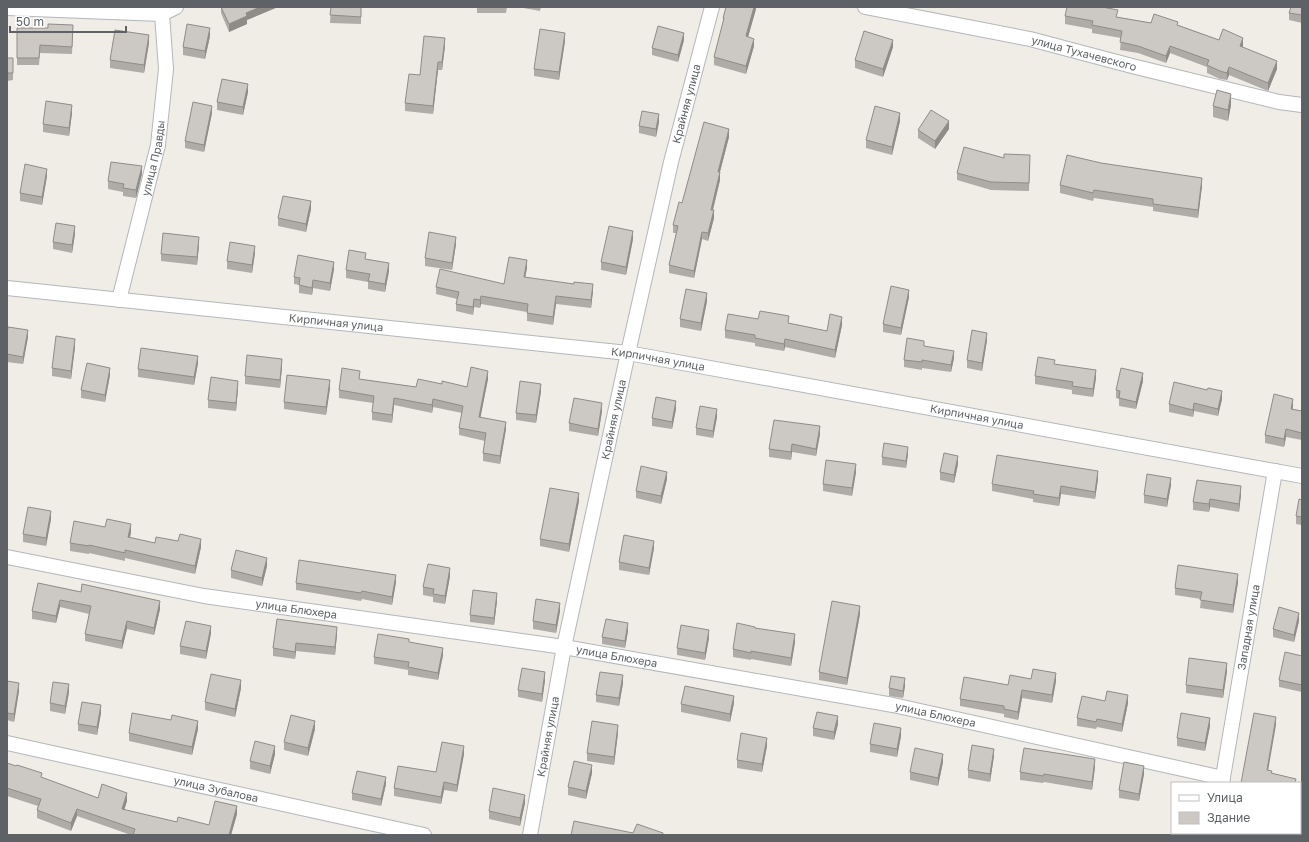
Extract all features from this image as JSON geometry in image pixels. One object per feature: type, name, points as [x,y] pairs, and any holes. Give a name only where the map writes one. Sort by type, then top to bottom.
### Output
[{"type":"street","points":[[7,8],[162,14],[176,7]]},
{"type":"street","name":"Крайняя улица","points":[[530,835],[564,647],[628,353],[671,162],[712,7]]},
{"type":"street","name":"улица Тухачевского","points":[[865,7],[1030,39],[1186,80],[1302,106]]},
{"type":"street","name":"улица Правды","points":[[119,300],[158,145],[166,69],[162,14]]},
{"type":"street","name":"Кирпичная улица","points":[[7,288],[628,353],[1302,476]]},
{"type":"street","name":"Западная улица","points":[[1222,780],[1275,471]]},
{"type":"street","name":"улица Блюхера","points":[[7,557],[204,596],[564,647],[892,704],[1222,780]]},
{"type":"street","name":"улица Зубалова","points":[[7,743],[424,835]]},
{"type":"building","points":[[221,7],[260,7],[246,13],[247,16],[229,24]]},
{"type":"building","points":[[331,7],[361,7],[361,17],[330,15]]},
{"type":"building","points":[[726,7],[754,7],[746,36],[754,39],[746,66],[714,57]]},
{"type":"building","points":[[1067,7],[1102,7],[1118,10],[1116,17],[1151,23],[1154,14],[1178,22],[1177,25],[1219,40],[1223,29],[1243,38],[1240,46],[1277,61],[1268,83],[1229,67],[1227,73],[1207,65],[1209,60],[1170,46],[1166,56],[1138,46],[1120,42],[1122,31],[1092,25],[1093,21],[1065,16]]},
{"type":"building","points":[[1291,7],[1302,7],[1302,15],[1289,13]]},
{"type":"building","points":[[48,24],[73,25],[72,47],[40,45],[39,58],[17,58],[17,28],[48,28]]},
{"type":"building","points":[[187,24],[210,28],[205,51],[183,47]]},
{"type":"building","points":[[658,26],[684,33],[678,55],[652,48]]},
{"type":"building","points":[[540,29],[565,33],[559,72],[534,69]]},
{"type":"building","points":[[115,30],[149,35],[144,65],[110,60]]},
{"type":"building","points":[[864,31],[893,40],[883,69],[855,60]]},
{"type":"building","points":[[424,36],[445,38],[442,62],[438,62],[433,106],[405,103],[409,74],[420,75]]},
{"type":"building","points":[[7,58],[13,58],[13,73],[7,73]]},
{"type":"building","points":[[222,79],[248,84],[243,107],[217,102]]},
{"type":"building","points":[[1217,90],[1231,94],[1228,110],[1213,106]]},
{"type":"building","points":[[46,101],[72,105],[69,128],[43,124]]},
{"type":"building","points":[[193,102],[212,106],[204,145],[185,141]]},
{"type":"building","points":[[875,106],[900,113],[892,147],[866,140]]},
{"type":"building","points":[[931,110],[949,121],[935,141],[918,130]]},
{"type":"building","points":[[642,111],[659,114],[656,129],[639,126]]},
{"type":"building","points":[[704,122],[729,129],[718,172],[720,172],[711,210],[714,210],[708,233],[702,232],[694,271],[669,265],[678,226],[673,225],[679,202],[682,203]]},
{"type":"building","points":[[964,147],[1004,158],[1004,154],[1030,155],[1029,183],[991,182],[957,173]]},
{"type":"building","points":[[1067,155],[1101,163],[1202,178],[1198,210],[1153,204],[1153,199],[1094,190],[1093,193],[1060,185]]},
{"type":"building","points":[[111,162],[142,166],[136,190],[123,188],[124,184],[108,181]]},
{"type":"building","points":[[25,164],[47,169],[42,197],[20,193]]},
{"type":"building","points":[[283,196],[311,201],[306,224],[278,218]]},
{"type":"building","points":[[56,223],[75,226],[72,245],[53,242]]},
{"type":"building","points":[[609,226],[633,231],[626,267],[601,262]]},
{"type":"building","points":[[429,232],[456,237],[452,263],[425,258]]},
{"type":"building","points":[[163,233],[199,237],[197,257],[161,254]]},
{"type":"building","points":[[230,242],[255,246],[252,265],[227,261]]},
{"type":"building","points":[[349,250],[366,253],[365,259],[389,263],[385,284],[368,281],[370,274],[346,270]]},
{"type":"building","points":[[298,255],[334,262],[330,283],[313,280],[312,288],[299,285],[300,278],[294,277]]},
{"type":"building","points":[[509,257],[527,260],[524,277],[574,284],[574,282],[593,284],[591,300],[556,296],[553,317],[527,313],[528,304],[481,296],[480,300],[474,299],[473,307],[456,304],[459,292],[436,287],[440,269],[504,284]]},
{"type":"building","points":[[891,286],[909,290],[901,328],[883,324]]},
{"type":"building","points":[[686,289],[707,293],[701,323],[680,319]]},
{"type":"building","points":[[760,311],[789,316],[788,323],[827,331],[830,314],[842,317],[835,350],[785,339],[784,344],[755,338],[755,335],[725,330],[728,314],[758,319]]},
{"type":"building","points":[[8,327],[28,330],[23,357],[7,354]]},
{"type":"building","points":[[972,330],[987,333],[982,363],[967,360]]},
{"type":"building","points":[[56,336],[75,339],[71,371],[52,368]]},
{"type":"building","points":[[907,338],[924,341],[924,346],[954,351],[951,365],[922,360],[922,362],[904,360]]},
{"type":"building","points":[[141,348],[198,356],[194,377],[138,369]]},
{"type":"building","points":[[247,355],[282,359],[280,380],[245,376]]},
{"type":"building","points":[[1038,357],[1055,360],[1054,364],[1096,370],[1093,389],[1072,386],[1073,382],[1035,376]]},
{"type":"building","points":[[87,363],[110,368],[105,395],[81,390]]},
{"type":"building","points":[[471,367],[488,371],[479,417],[506,422],[500,456],[483,453],[486,433],[459,428],[463,406],[433,399],[432,405],[394,398],[392,415],[372,412],[374,396],[339,390],[342,368],[360,371],[359,379],[416,387],[418,379],[442,384],[442,381],[467,387]]},
{"type":"building","points":[[1121,368],[1143,373],[1136,402],[1119,398],[1120,391],[1116,390]]},
{"type":"building","points":[[287,375],[330,380],[326,407],[284,402]]},
{"type":"building","points":[[211,377],[238,381],[236,403],[208,400]]},
{"type":"building","points":[[520,381],[541,384],[536,415],[516,413]]},
{"type":"building","points":[[1174,382],[1207,390],[1208,388],[1222,391],[1218,409],[1194,403],[1193,410],[1169,404]]},
{"type":"building","points":[[1274,394],[1293,399],[1291,409],[1302,411],[1302,433],[1286,429],[1284,439],[1265,435]]},
{"type":"building","points":[[656,397],[676,401],[672,422],[652,418]]},
{"type":"building","points":[[574,398],[602,403],[598,429],[569,423]]},
{"type":"building","points":[[700,406],[717,409],[713,431],[696,428]]},
{"type":"building","points":[[774,420],[820,426],[816,449],[792,444],[791,452],[769,449]]},
{"type":"building","points":[[884,443],[908,447],[906,461],[882,457]]},
{"type":"building","points":[[944,453],[958,456],[954,475],[940,472]]},
{"type":"building","points":[[997,455],[1098,471],[1095,492],[1061,486],[1059,498],[1033,494],[1034,491],[992,484]]},
{"type":"building","points":[[826,460],[856,464],[852,488],[823,484]]},
{"type":"building","points":[[641,466],[667,472],[661,496],[636,491]]},
{"type":"building","points":[[1147,474],[1171,478],[1167,499],[1144,495]]},
{"type":"building","points":[[1197,480],[1241,486],[1239,504],[1210,499],[1209,504],[1193,502]]},
{"type":"building","points":[[550,488],[579,493],[569,544],[540,539]]},
{"type":"building","points":[[1299,499],[1302,500],[1302,517],[1296,516]]},
{"type":"building","points":[[28,507],[51,511],[46,538],[23,534]]},
{"type":"building","points":[[107,519],[131,524],[128,537],[155,543],[156,537],[178,541],[180,534],[201,539],[195,566],[125,550],[125,553],[89,545],[70,543],[74,521],[105,527]]},
{"type":"building","points":[[624,535],[654,541],[649,568],[619,562]]},
{"type":"building","points":[[236,550],[267,558],[262,578],[231,570]]},
{"type":"building","points":[[299,560],[396,575],[392,597],[362,591],[361,593],[296,583]]},
{"type":"building","points":[[428,564],[450,568],[445,596],[433,594],[434,589],[423,587]]},
{"type":"building","points":[[1178,565],[1238,574],[1233,605],[1200,600],[1202,592],[1175,588]]},
{"type":"building","points":[[38,583],[81,592],[82,584],[160,601],[154,628],[127,621],[122,641],[85,634],[91,606],[60,600],[56,616],[32,611]]},
{"type":"building","points":[[473,590],[497,593],[494,618],[470,615]]},
{"type":"building","points":[[536,599],[560,603],[556,625],[533,621]]},
{"type":"building","points":[[832,601],[860,606],[847,678],[819,672]]},
{"type":"building","points":[[1279,607],[1299,613],[1294,635],[1273,629]]},
{"type":"building","points":[[277,619],[337,627],[335,647],[296,643],[295,652],[273,648]]},
{"type":"building","points":[[606,619],[628,623],[625,641],[602,637]]},
{"type":"building","points":[[186,621],[211,626],[206,651],[180,646]]},
{"type":"building","points":[[737,623],[755,628],[795,634],[791,658],[733,649]]},
{"type":"building","points":[[681,625],[709,630],[705,653],[677,648]]},
{"type":"building","points":[[378,634],[409,639],[409,642],[443,648],[438,673],[408,667],[409,662],[374,657]]},
{"type":"building","points":[[1285,652],[1302,656],[1302,685],[1279,680]]},
{"type":"building","points":[[1189,658],[1227,663],[1223,690],[1186,685]]},
{"type":"building","points":[[522,668],[545,672],[542,694],[518,690]]},
{"type":"building","points":[[1033,669],[1056,673],[1052,695],[1022,690],[1018,712],[1004,709],[1004,706],[960,699],[964,677],[1008,685],[1010,675],[1031,679]]},
{"type":"building","points":[[600,672],[623,675],[619,698],[596,695]]},
{"type":"building","points":[[211,674],[241,680],[235,709],[205,702]]},
{"type":"building","points":[[891,676],[905,678],[903,691],[889,688]]},
{"type":"building","points":[[7,681],[19,683],[14,714],[7,713]]},
{"type":"building","points":[[53,682],[69,684],[65,706],[50,703]]},
{"type":"building","points":[[685,686],[734,696],[730,714],[681,704]]},
{"type":"building","points":[[1107,691],[1128,695],[1122,724],[1097,719],[1096,722],[1077,718],[1082,696],[1105,701]]},
{"type":"building","points":[[82,702],[101,705],[97,727],[78,724]]},
{"type":"building","points":[[817,712],[838,716],[834,732],[813,728]]},
{"type":"building","points":[[132,713],[171,720],[172,715],[198,721],[192,747],[129,733]]},
{"type":"building","points":[[1181,713],[1210,718],[1205,743],[1177,738]]},
{"type":"building","points":[[1254,713],[1276,717],[1267,770],[1272,771],[1271,773],[1296,779],[1295,782],[1241,782]]},
{"type":"building","points":[[291,715],[315,721],[308,748],[284,742]]},
{"type":"building","points":[[592,721],[618,725],[614,757],[587,753]]},
{"type":"building","points":[[874,723],[901,728],[897,749],[870,744]]},
{"type":"building","points":[[741,733],[767,738],[762,764],[737,760]]},
{"type":"building","points":[[255,741],[275,746],[270,766],[250,761]]},
{"type":"building","points":[[442,742],[464,746],[457,785],[444,782],[441,797],[394,788],[398,766],[436,772]]},
{"type":"building","points":[[972,745],[994,749],[990,774],[968,770]]},
{"type":"building","points":[[915,748],[943,754],[938,778],[910,772]]},
{"type":"building","points":[[1024,748],[1095,759],[1092,782],[1044,774],[1043,776],[1020,772]]},
{"type":"building","points":[[574,761],[592,765],[586,791],[568,787]]},
{"type":"building","points":[[1124,762],[1144,766],[1139,794],[1119,790]]},
{"type":"building","points":[[7,763],[42,773],[41,777],[98,798],[102,784],[127,793],[122,809],[177,822],[178,817],[209,825],[215,801],[237,806],[229,835],[133,835],[135,829],[77,809],[71,823],[37,810],[41,799],[7,788]]},
{"type":"building","points":[[357,771],[386,777],[381,799],[352,793]]},
{"type":"building","points":[[493,788],[525,795],[520,818],[489,811]]},
{"type":"building","points":[[1301,788],[1302,788],[1301,807]]},
{"type":"building","points":[[574,821],[633,833],[637,824],[663,833],[663,835],[571,835]]}]
